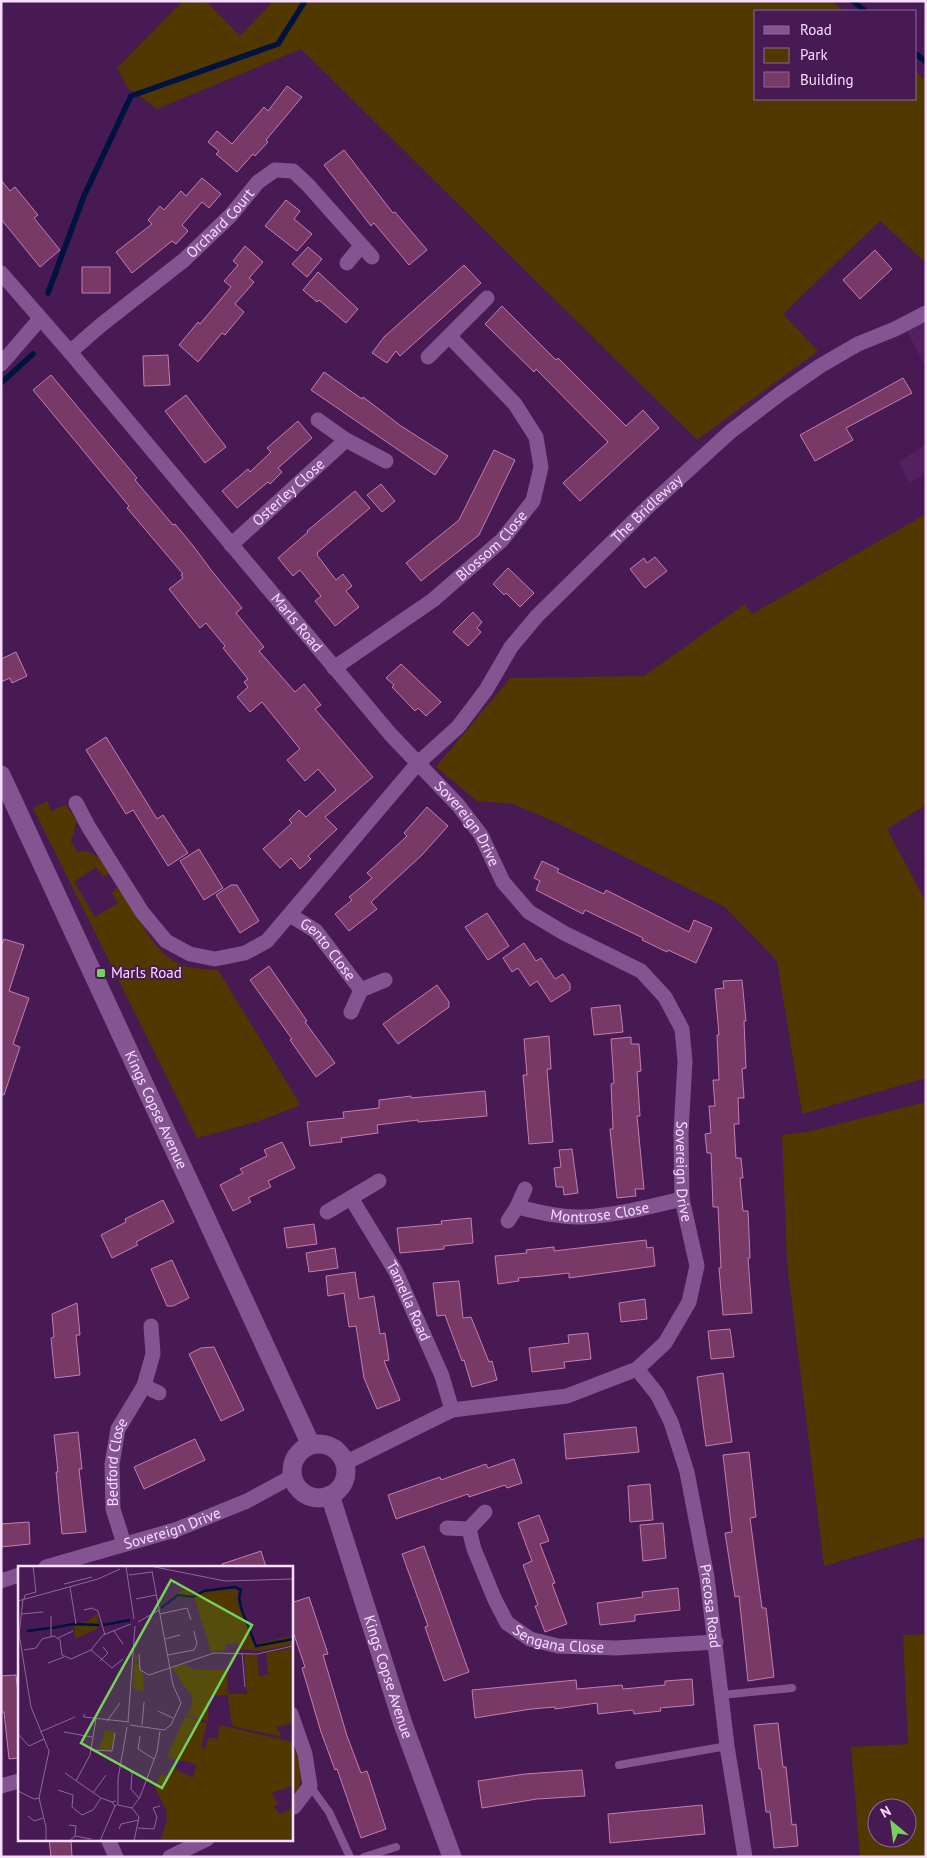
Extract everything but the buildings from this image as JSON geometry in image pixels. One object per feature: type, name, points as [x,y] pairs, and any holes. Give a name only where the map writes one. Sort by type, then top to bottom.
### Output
[{"type":"street","name":"Orchard Court","points":[[70,352],[101,325],[184,260],[231,215],[258,182],[275,170],[293,171],[307,184],[372,257]]},
{"type":"street","points":[[347,263],[361,246]]},
{"type":"street","name":"Marls Road","points":[[1,274],[70,352],[334,668],[418,764]]},
{"type":"street","points":[[428,357],[487,298]]},
{"type":"street","name":"The Bridleway","points":[[418,764],[458,727],[486,690],[511,647],[537,616],[689,468],[730,432],[820,366],[858,344],[895,329],[926,313]]},
{"type":"street","points":[[1,364],[40,319]]},
{"type":"street","name":"Blossom Close","points":[[334,668],[433,600],[502,540],[534,502],[541,467],[536,437],[515,404],[450,337]]},
{"type":"street","points":[[318,420],[346,440],[386,461]]},
{"type":"street","name":"Osterley Close","points":[[231,545],[346,440]]},
{"type":"street","points":[[76,803],[82,830],[142,912],[166,941],[190,954],[215,958],[245,953],[267,941],[418,764]]},
{"type":"street","name":"Sovereign Drive","points":[[345,1463],[452,1410],[566,1396],[637,1369],[665,1343],[689,1302],[697,1266],[682,1199],[681,1133],[684,1062],[682,1029],[665,997],[640,971],[564,933],[529,912],[503,882],[481,835],[458,805],[418,764]]},
{"type":"street","name":"Kings Copse Avenue","points":[[1,775],[311,1445]]},
{"type":"street","name":"Gento Close","points":[[290,915],[316,932],[362,990]]},
{"type":"street","name":"Gento Close","points":[[351,1012],[362,990],[385,980]]},
{"type":"street","points":[[327,1212],[379,1181]]},
{"type":"street","points":[[508,1221],[517,1208],[525,1189]]},
{"type":"street","name":"Tamella Road","points":[[351,1198],[396,1272],[442,1376],[452,1410]]},
{"type":"street","name":"Montrose Close","points":[[517,1208],[546,1214],[581,1217],[624,1212],[682,1199]]},
{"type":"street","name":"Bedford Close","points":[[124,1544],[112,1509],[112,1464],[118,1429],[144,1386],[153,1354],[151,1326]]},
{"type":"street","name":"Precosa Road","points":[[637,1369],[657,1394],[667,1415],[687,1472],[707,1577],[727,1746],[745,1857]]},
{"type":"street","points":[[144,1386],[159,1393]]},
{"type":"street","points":[[311,1445],[328,1445],[341,1455],[345,1463],[346,1473],[343,1482],[338,1490],[330,1495],[321,1497],[311,1496],[303,1492],[296,1485],[293,1476],[294,1460],[298,1454],[311,1445]]},
{"type":"street","name":"Sovereign Drive","points":[[49,1566],[187,1526],[247,1501],[293,1476]]},
{"type":"street","name":"Kings Copse Avenue","points":[[330,1495],[403,1724],[452,1857]]},
{"type":"street","points":[[447,1528],[469,1529],[485,1512]]},
{"type":"street","name":"Sengana Close","points":[[469,1529],[478,1557],[506,1623],[530,1639],[558,1646],[616,1648],[716,1642]]},
{"type":"street","points":[[1,1581],[18,1575]]},
{"type":"street","points":[[292,1717],[306,1754],[310,1786],[292,1808]]},
{"type":"street","points":[[1,1786],[18,1781]]},
{"type":"street","points":[[108,1840],[116,1857]]},
{"type":"street","points":[[170,1857],[205,1840]]},
{"type":"lane","points":[[721,1695],[792,1688]]},
{"type":"lane","points":[[619,1765],[727,1746]]},
{"type":"lane","points":[[310,1786],[329,1812],[350,1857]]},
{"type":"lane","points":[[364,1857],[396,1847]]},
{"type":"shaded area","points":[[926,321],[926,368],[906,329]]},
{"type":"shaded area","points":[[926,444],[926,473],[910,483],[899,462]]},
{"type":"green space","points":[[183,1],[206,1],[240,36],[273,1],[832,1],[843,10],[754,10],[754,100],[917,100],[917,73],[926,81],[926,263],[880,221],[783,314],[818,351],[697,440],[301,49],[157,109],[128,88],[117,68]]},
{"type":"green space","points":[[926,514],[926,805],[887,829],[926,902],[926,1078],[802,1114],[777,961],[725,907],[553,821],[513,804],[477,801],[436,767],[510,678],[644,676],[745,604],[752,614]]},
{"type":"green space","points":[[47,801],[51,811],[66,805],[77,821],[71,842],[77,852],[88,851],[101,859],[110,873],[103,877],[96,867],[74,882],[95,917],[118,903],[112,893],[116,888],[121,889],[145,930],[168,957],[177,963],[187,966],[218,970],[300,1104],[256,1122],[197,1138],[33,808]]},
{"type":"green space","points":[[926,1102],[926,1536],[824,1566],[787,1262],[782,1135],[807,1132]]},
{"type":"green space","points":[[926,1634],[926,1857],[860,1857],[851,1747],[908,1744],[903,1635]]},
{"type":"green space","points":[[292,1745],[297,1756],[300,1772],[299,1788],[292,1799]]},
{"type":"waterway","points":[[48,293],[84,196],[131,96],[278,44],[305,1]]},
{"type":"waterway","points":[[853,1],[864,10]]},
{"type":"waterway","points":[[917,55],[926,62]]},
{"type":"waterway","points":[[1,383],[33,354]]},
{"type":"place","name":"Marls Road","points":[[101,973]]}]
